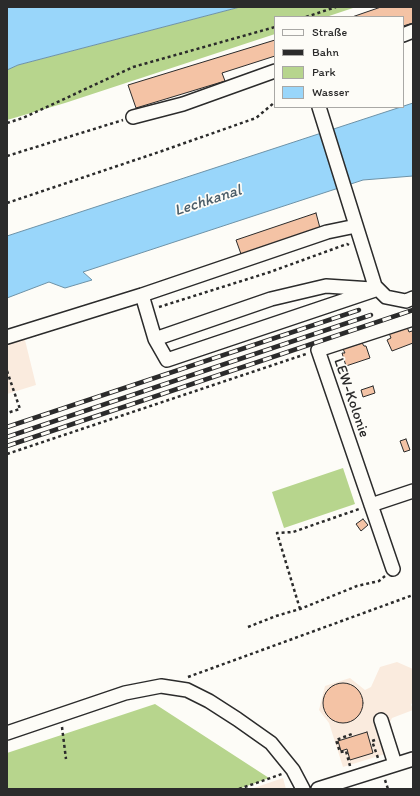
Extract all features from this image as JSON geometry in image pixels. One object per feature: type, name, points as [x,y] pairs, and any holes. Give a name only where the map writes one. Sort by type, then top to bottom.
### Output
[{"type":"street","points":[[134,117],[183,104],[274,71]]},
{"type":"street","points":[[319,108],[375,286],[386,297],[406,301],[413,298]]},
{"type":"street","points":[[7,337],[142,295],[327,232],[356,226]]},
{"type":"street","points":[[155,339],[271,299],[326,286],[378,289]]},
{"type":"street","points":[[142,295],[155,339],[168,360],[378,289]]},
{"type":"street","name":"LEW-Kolonie","points":[[393,569],[318,350],[413,319]]},
{"type":"street","points":[[371,505],[413,491]]},
{"type":"street","points":[[7,733],[125,693],[161,686],[188,690],[237,719],[271,743],[293,770],[303,789]]},
{"type":"street","points":[[381,720],[395,764]]},
{"type":"street","points":[[318,789],[413,759]]},
{"type":"path","points":[[309,16],[336,7]]},
{"type":"path","points":[[7,123],[23,118],[133,67],[274,27]]},
{"type":"path","points":[[7,203],[256,118],[274,103]]},
{"type":"path","points":[[7,156],[134,117]]},
{"type":"path","points":[[146,311],[270,272],[347,244],[362,245]]},
{"type":"path","points":[[7,454],[318,350]]},
{"type":"path","points":[[7,370],[20,409],[7,413]]},
{"type":"path","points":[[300,610],[277,533],[293,532],[371,505]]},
{"type":"path","points":[[248,627],[276,616],[300,610],[357,586],[379,581],[393,569]]},
{"type":"path","points":[[183,678],[413,595]]},
{"type":"path","points":[[60,715],[66,759]]},
{"type":"path","points":[[352,734],[336,740],[340,752],[346,751],[354,778]]},
{"type":"path","points":[[239,789],[293,770]]},
{"type":"shaded area","points":[[24,336],[36,385],[7,394],[7,342]]},
{"type":"shaded area","points":[[397,662],[413,669],[413,703],[411,704],[413,710],[392,718],[390,722],[398,750],[343,767],[329,723],[319,710],[325,686],[350,678],[365,690],[371,687],[380,667]]},
{"type":"shaded area","points":[[283,778],[286,789],[251,789]]},
{"type":"green space","points":[[240,7],[356,7],[329,16],[274,16],[274,34],[65,103],[7,120],[7,70],[18,65]]},
{"type":"green space","points":[[343,468],[355,504],[284,528],[272,492]]},
{"type":"green space","points":[[155,704],[269,778],[239,789],[7,789],[7,753]]},
{"type":"water","points":[[7,7],[240,7],[18,65],[7,70]]},
{"type":"water","name":"Lechkanal","points":[[413,103],[413,176],[363,180],[83,272],[92,280],[65,288],[49,282],[7,298],[7,236],[398,108],[404,108],[404,106]]},
{"type":"building","points":[[381,7],[413,7],[413,23],[404,26],[404,16],[355,16]]},
{"type":"building","points":[[274,40],[274,56],[222,73],[225,81],[136,108],[128,85]]},
{"type":"building","points":[[316,213],[320,228],[241,254],[236,240]]},
{"type":"building","points":[[407,327],[409,332],[412,331],[413,333],[413,343],[392,351],[387,340],[391,338],[389,333]]},
{"type":"building","points":[[362,343],[366,346],[370,358],[346,366],[342,353],[345,353],[343,349]]},
{"type":"building","points":[[373,386],[375,393],[363,397],[361,390]]},
{"type":"building","points":[[406,439],[410,450],[404,452],[400,441]]},
{"type":"building","points":[[363,519],[368,525],[361,531],[356,524]]},
{"type":"building","points":[[347,683],[354,686],[360,692],[363,703],[362,711],[354,720],[347,723],[339,723],[332,720],[324,711],[323,699],[326,692],[335,684]]},
{"type":"building","points":[[367,732],[373,753],[350,760],[347,749],[341,751],[338,741]]},
{"type":"railway","points":[[7,427],[359,310]]},
{"type":"railway","points":[[7,446],[413,310]]},
{"type":"railway","points":[[7,437],[371,315]]}]
